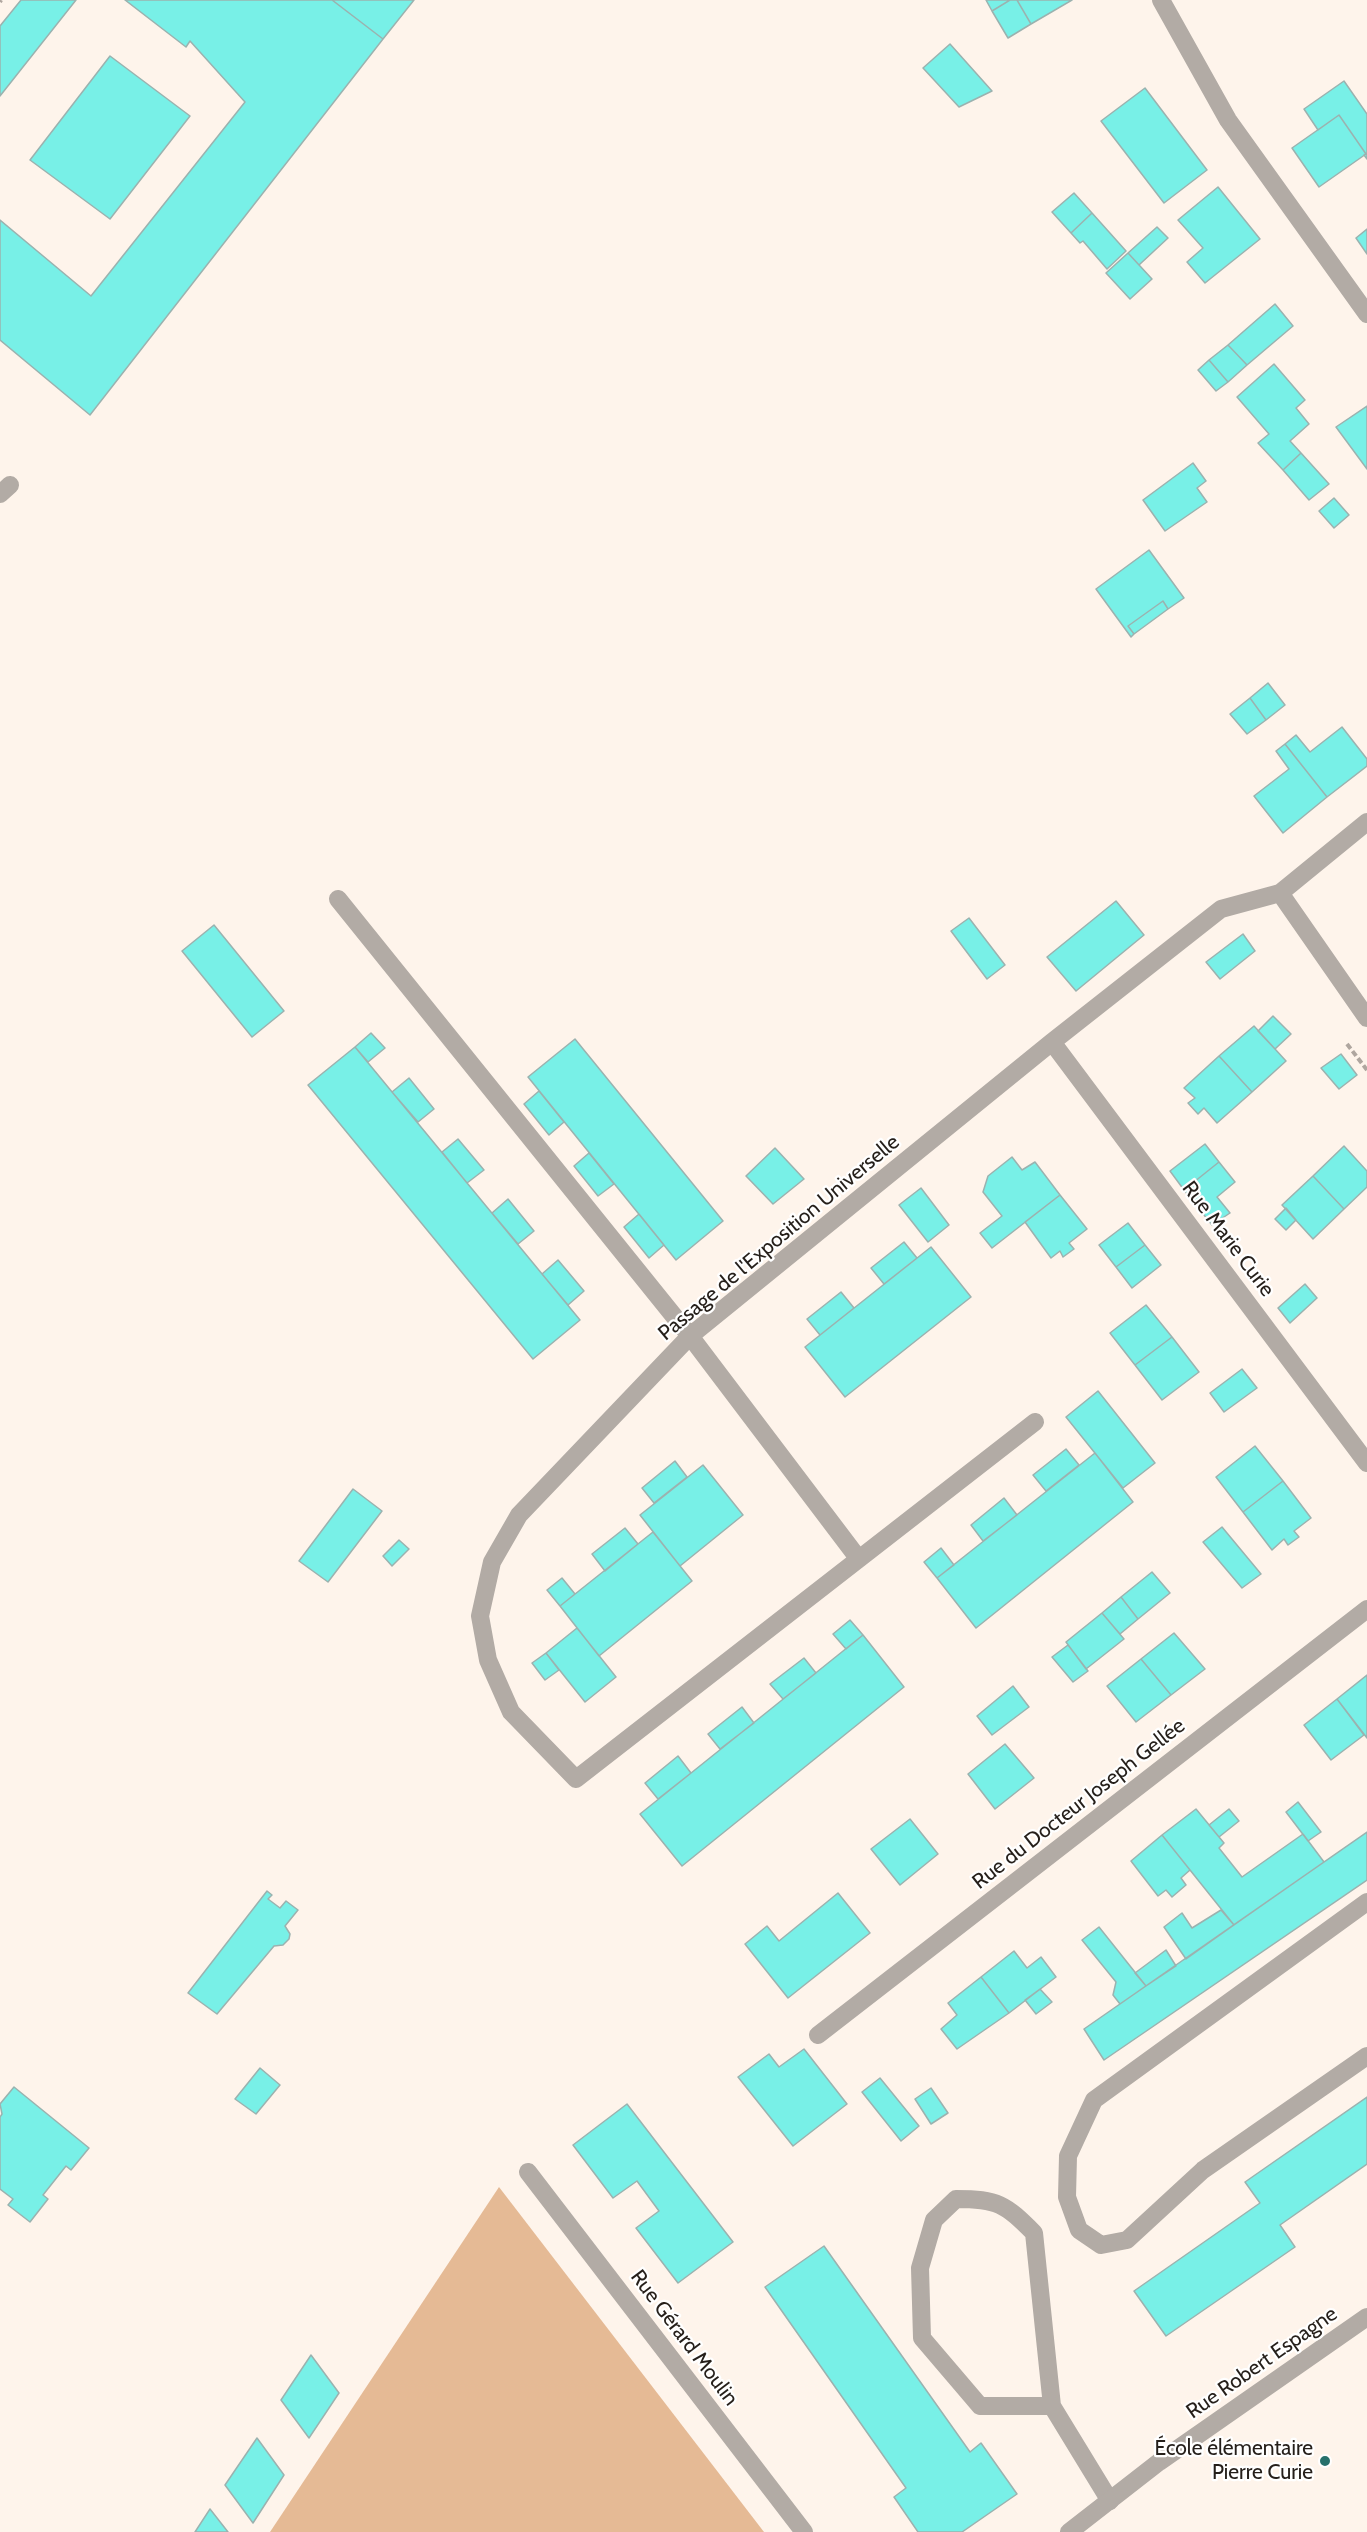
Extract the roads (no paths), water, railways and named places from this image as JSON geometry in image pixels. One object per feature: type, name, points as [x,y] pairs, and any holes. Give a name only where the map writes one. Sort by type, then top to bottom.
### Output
[{"type":"street","points":[[1161,0],[1228,120],[1367,314]]},
{"type":"street","points":[[1367,822],[1280,893],[1367,1018]]},
{"type":"street","name":"Passage de l'Exposition Universelle","points":[[858,1558],[576,1779],[511,1712],[488,1660],[480,1616],[492,1562],[519,1515],[690,1336],[1052,1042],[1221,909],[1280,893]]},
{"type":"street","points":[[338,899],[690,1336],[858,1558],[1035,1422]]},
{"type":"street","name":"Rue Marie Curie","points":[[1052,1042],[1367,1463]]},
{"type":"street","name":"Rue du Docteur Joseph Gellée","points":[[818,2035],[1367,1609]]},
{"type":"street","points":[[1367,1902],[1094,2100],[1068,2156],[1067,2197],[1079,2230],[1101,2245],[1126,2240],[1203,2170],[1367,2056]]},
{"type":"street","name":"Rue Gérard Moulin","points":[[528,2172],[804,2532]]},
{"type":"street","points":[[1052,2406],[980,2406],[922,2338],[921,2268],[934,2220],[956,2199],[987,2199],[1010,2210],[1034,2233],[1052,2406],[1110,2501]]},
{"type":"street","name":"Rue Robert Espagne","points":[[1069,2532],[1160,2462],[1367,2317]]},
{"type":"place","name":"École élémentaire Pierre Curie","points":[[1325,2461]]}]
